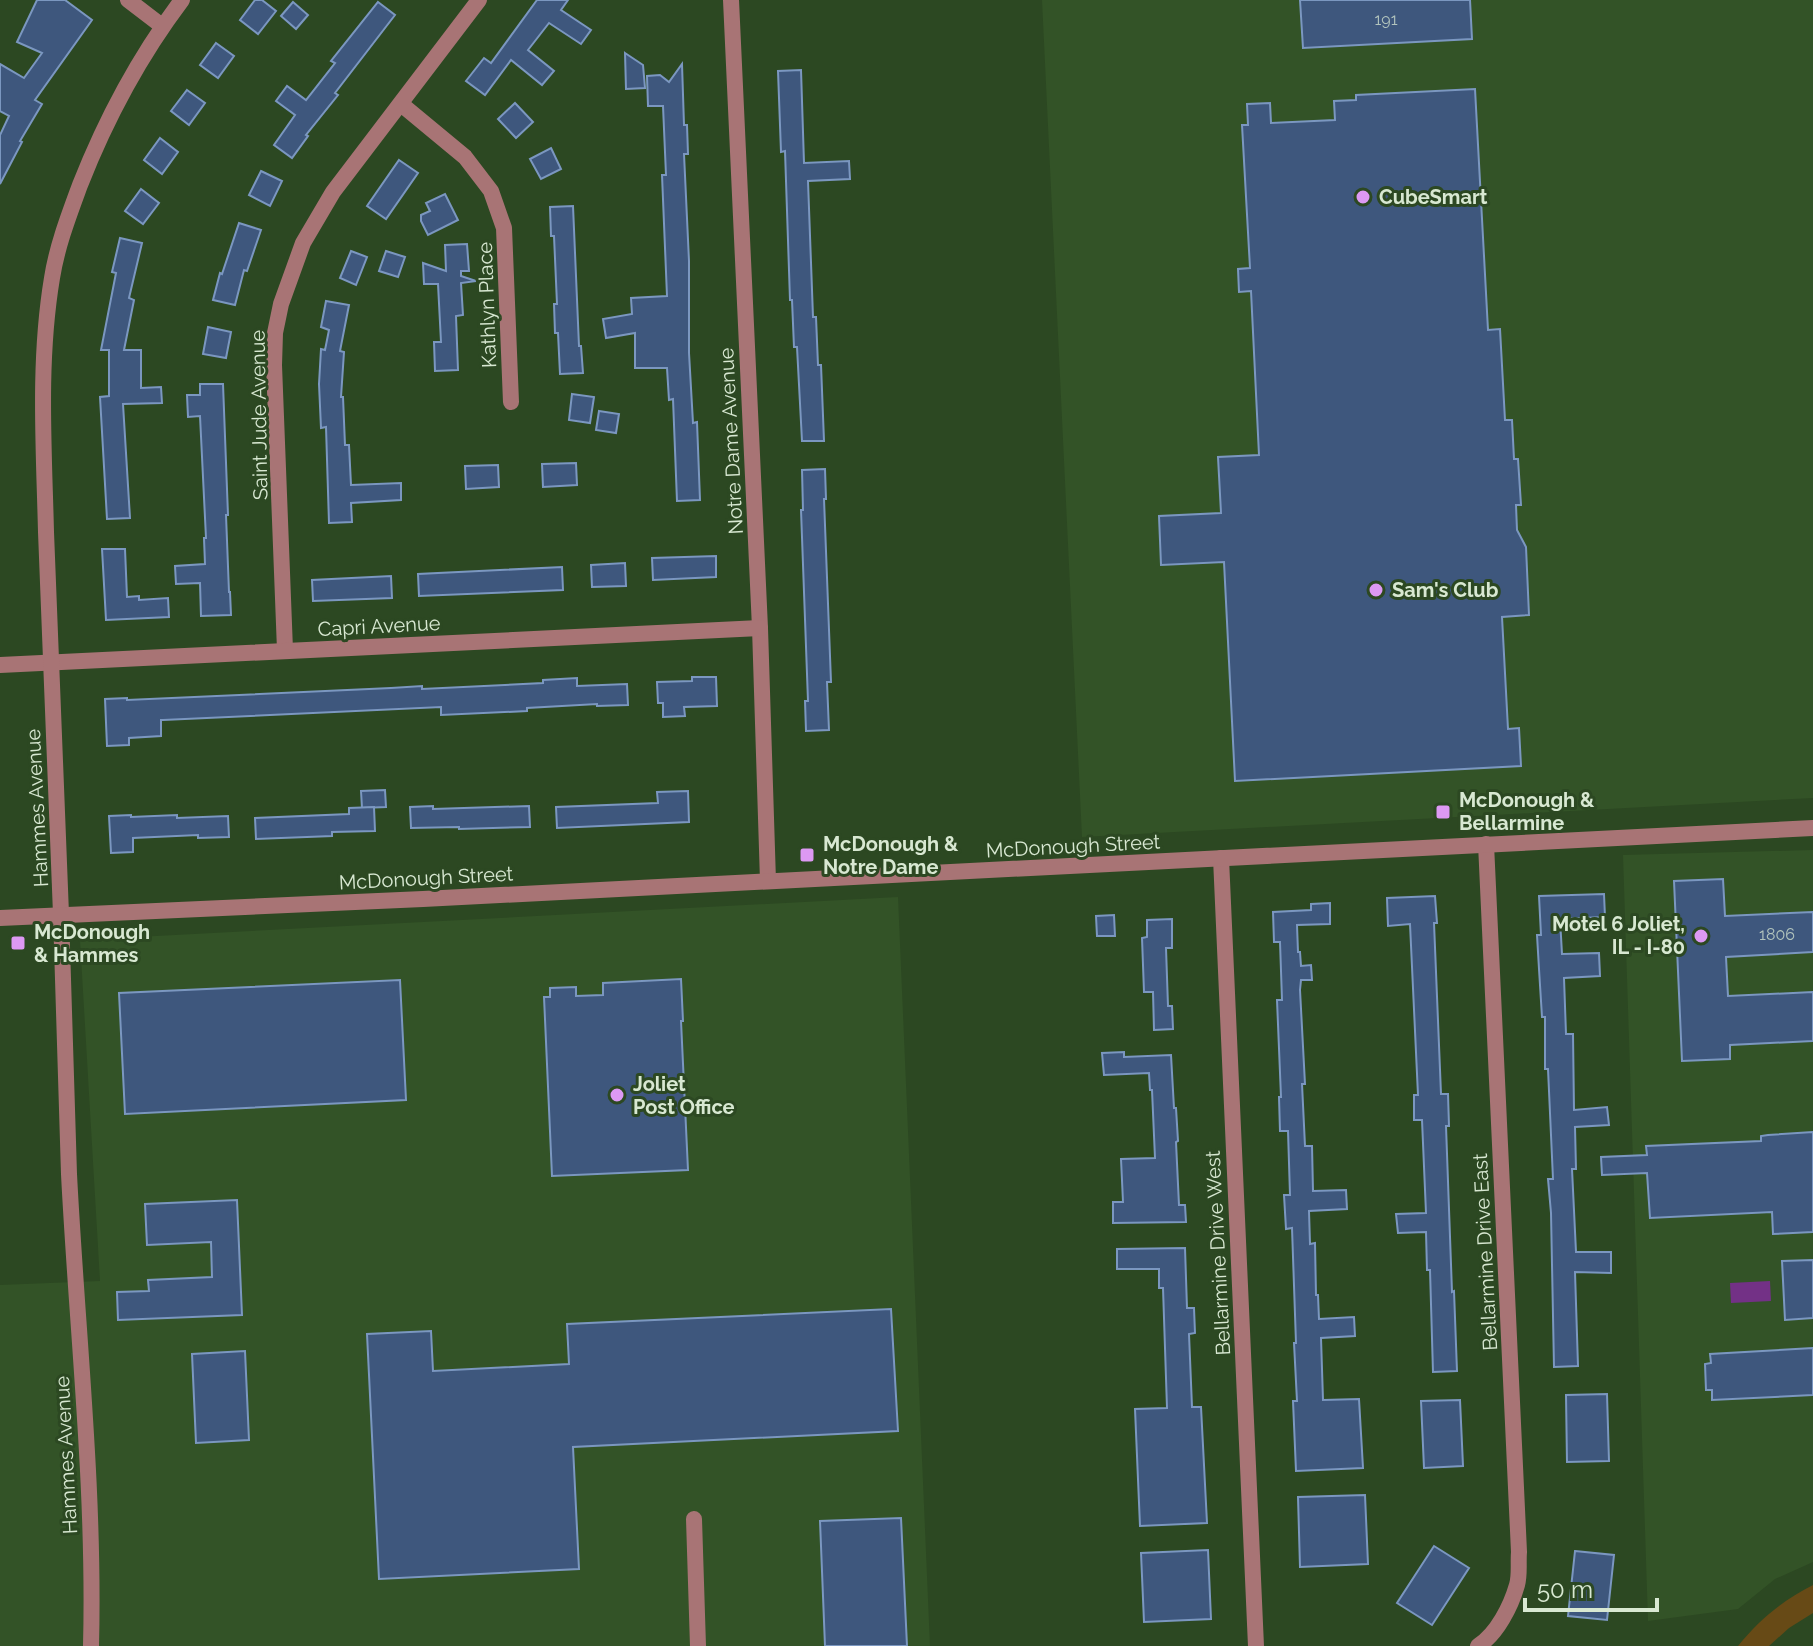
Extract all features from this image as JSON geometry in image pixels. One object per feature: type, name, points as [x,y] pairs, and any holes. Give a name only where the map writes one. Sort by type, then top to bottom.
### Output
[{"type":"street","points":[[128,0],[162,26]]},
{"type":"street","name":"Hammes Avenue","points":[[91,1646],[85,1418],[69,1174],[50,663],[43,412],[45,346],[52,277],[66,222],[89,162],[120,94],[182,0]]},
{"type":"street","name":"Saint Jude Avenue","points":[[285,650],[274,365],[275,333],[281,304],[303,243],[333,192],[479,0]]},
{"type":"street","name":"Notre Dame Avenue","points":[[731,0],[760,628],[768,881]]},
{"type":"street","name":"Kathlyn Place","points":[[401,104],[465,157],[491,191],[504,228],[511,402]]},
{"type":"street","name":"Capri Avenue","points":[[0,665],[760,628]]},
{"type":"street","name":"McDonough Street","points":[[0,918],[1813,828]]},
{"type":"street","name":"Bellarmine Drive East","points":[[1478,1646],[1487,1641],[1505,1614],[1518,1584],[1519,1552],[1486,844]]},
{"type":"street","name":"Bellarmine Drive West","points":[[1221,858],[1256,1646]]},
{"type":"street","points":[[694,1519],[698,1646]]},
{"type":"shaded area","points":[[1042,0],[1813,0],[1813,798],[1082,837]]},
{"type":"shaded area","points":[[1813,850],[1813,1562],[1775,1579],[1738,1609],[1648,1621],[1623,855]]},
{"type":"shaded area","points":[[898,897],[930,1646],[0,1646],[0,1285],[100,1281],[80,940]]},
{"type":"shaded area","points":[[1770,1281],[1771,1301],[1731,1303],[1730,1283]]},
{"type":"shaded area","points":[[1813,1585],[1813,1613],[1789,1628],[1769,1646],[1738,1646],[1772,1611]]},
{"type":"building","points":[[37,0],[65,0],[92,20],[35,100],[42,104],[0,184],[0,135],[9,116],[0,111],[0,64],[24,78],[42,53],[17,42]]},
{"type":"building","points":[[255,0],[262,0],[276,11],[258,34],[240,20]]},
{"type":"building","points":[[537,0],[568,0],[561,10],[591,30],[581,44],[549,23],[528,50],[554,71],[542,85],[511,60],[485,95],[466,81],[484,58],[491,63]]},
{"type":"building","points":[[1300,0],[1470,0],[1472,39],[1303,48]]},
{"type":"building","points":[[293,2],[308,15],[296,29],[281,16]]},
{"type":"building","points":[[378,2],[395,15],[335,93],[338,95],[292,158],[274,145],[295,115],[276,101],[287,86],[306,100],[335,63],[331,61]]},
{"type":"building","points":[[216,43],[234,56],[218,78],[200,65]]},
{"type":"building","points":[[625,53],[643,65],[645,88],[626,89]]},
{"type":"building","points":[[682,64],[688,154],[684,154],[689,353],[693,423],[697,422],[700,500],[677,501],[673,399],[669,400],[667,368],[635,368],[635,333],[606,338],[603,319],[632,314],[631,298],[667,296],[662,175],[666,175],[663,106],[648,106],[647,76],[660,75],[669,82]]},
{"type":"building","points":[[801,70],[804,163],[849,161],[850,179],[808,181],[813,317],[816,317],[818,365],[821,365],[824,441],[802,441],[797,347],[794,347],[790,300],[785,151],[781,152],[778,71]]},
{"type":"building","points":[[1475,89],[1488,330],[1500,329],[1505,420],[1512,420],[1514,459],[1518,459],[1521,505],[1516,505],[1517,530],[1526,547],[1529,615],[1502,617],[1508,729],[1519,728],[1521,766],[1235,781],[1224,562],[1161,565],[1159,516],[1221,513],[1218,457],[1259,455],[1251,291],[1239,292],[1238,269],[1250,268],[1242,125],[1248,125],[1247,104],[1270,103],[1271,123],[1335,120],[1334,101],[1356,100],[1356,95]]},
{"type":"building","points":[[187,90],[205,103],[189,125],[171,111]]},
{"type":"building","points":[[515,103],[533,122],[516,138],[498,119]]},
{"type":"building","points":[[160,138],[178,152],[162,174],[144,160]]},
{"type":"building","points":[[551,148],[561,169],[541,179],[530,159]]},
{"type":"building","points":[[399,160],[418,173],[386,219],[367,206]]},
{"type":"building","points":[[261,171],[282,181],[270,206],[249,195]]},
{"type":"building","points":[[141,189],[159,203],[143,224],[125,211]]},
{"type":"building","points":[[445,194],[458,220],[428,235],[421,215],[430,211],[426,203]]},
{"type":"building","points":[[573,206],[583,373],[560,374],[558,333],[555,333],[554,304],[557,304],[550,207]]},
{"type":"building","points":[[239,223],[261,230],[247,271],[244,270],[235,305],[213,300]]},
{"type":"building","points":[[120,238],[142,243],[129,298],[134,300],[124,350],[141,350],[141,388],[161,387],[162,403],[123,404],[130,518],[107,519],[100,397],[109,396],[109,350],[101,350]]},
{"type":"building","points":[[467,244],[469,271],[461,271],[461,276],[476,281],[461,283],[463,315],[456,316],[458,370],[435,371],[434,342],[441,342],[438,284],[424,284],[423,263],[446,271],[445,245]]},
{"type":"building","points":[[351,251],[367,257],[356,285],[340,278]]},
{"type":"building","points":[[386,251],[405,257],[398,277],[379,271]]},
{"type":"building","points":[[326,301],[349,305],[340,351],[344,352],[341,397],[345,445],[349,445],[351,485],[401,483],[401,500],[351,503],[352,522],[329,523],[326,427],[321,428],[319,384],[321,349],[325,350],[329,330],[321,327]]},
{"type":"building","points":[[208,327],[231,332],[226,358],[203,354]]},
{"type":"building","points":[[200,384],[223,384],[231,615],[201,616],[200,583],[176,584],[175,566],[205,564],[200,416],[188,417],[187,395],[200,395]]},
{"type":"building","points":[[572,394],[594,397],[590,423],[569,420]]},
{"type":"building","points":[[599,411],[619,414],[616,433],[596,430]]},
{"type":"building","points":[[576,463],[577,485],[543,487],[542,464]]},
{"type":"building","points":[[498,465],[499,487],[466,489],[465,466]]},
{"type":"building","points":[[825,469],[831,682],[827,682],[829,730],[806,731],[805,701],[808,701],[802,470]]},
{"type":"building","points":[[102,549],[125,549],[127,597],[139,596],[139,600],[168,598],[169,617],[106,620]]},
{"type":"building","points":[[716,556],[716,577],[653,580],[652,558]]},
{"type":"building","points":[[625,563],[626,586],[592,587],[591,565]]},
{"type":"building","points":[[562,567],[563,590],[419,596],[418,574]]},
{"type":"building","points":[[391,576],[392,598],[313,601],[312,580]]},
{"type":"building","points":[[692,677],[716,677],[717,706],[684,707],[685,716],[663,717],[663,703],[658,703],[657,682],[692,681]]},
{"type":"building","points":[[577,678],[577,686],[627,684],[628,705],[597,704],[441,715],[441,707],[161,720],[161,736],[129,738],[129,745],[107,746],[105,699],[422,686],[422,689],[543,683],[543,680]]},
{"type":"building","points":[[385,790],[386,807],[362,808],[361,791]]},
{"type":"building","points":[[688,791],[689,822],[557,828],[556,807],[658,803],[657,792]]},
{"type":"building","points":[[433,806],[433,809],[529,806],[530,827],[411,828],[410,807]]},
{"type":"building","points":[[374,807],[375,831],[256,839],[255,818],[349,814],[349,808]]},
{"type":"building","points":[[177,815],[177,818],[228,816],[229,837],[133,838],[133,852],[111,853],[109,816]]},
{"type":"building","name":"Motel 6 Joliet, IL - I-80","points":[[1723,879],[1725,916],[1813,912],[1813,952],[1726,957],[1728,996],[1813,992],[1813,1041],[1730,1045],[1730,1059],[1682,1061],[1674,881]]},
{"type":"building","points":[[1604,894],[1605,917],[1560,919],[1562,954],[1599,953],[1600,976],[1564,978],[1566,1034],[1573,1034],[1574,1110],[1607,1107],[1609,1125],[1575,1127],[1576,1169],[1572,1169],[1576,1252],[1611,1252],[1611,1273],[1575,1272],[1578,1366],[1554,1367],[1548,1179],[1553,1179],[1548,1069],[1545,1069],[1545,1017],[1542,1017],[1537,935],[1541,935],[1539,896]]},
{"type":"building","points":[[1435,896],[1441,1094],[1448,1094],[1449,1126],[1446,1126],[1457,1371],[1433,1372],[1426,1232],[1398,1233],[1396,1214],[1426,1213],[1422,1120],[1414,1120],[1414,1095],[1418,1095],[1410,924],[1388,926],[1387,898]]},
{"type":"building","points":[[1330,903],[1330,924],[1297,925],[1301,966],[1311,965],[1312,980],[1301,980],[1300,990],[1305,1146],[1312,1146],[1313,1191],[1346,1190],[1347,1209],[1309,1211],[1310,1244],[1315,1243],[1319,1319],[1354,1317],[1355,1336],[1321,1338],[1323,1400],[1359,1399],[1363,1468],[1296,1471],[1292,1228],[1286,1229],[1284,1195],[1290,1195],[1288,1131],[1280,1131],[1277,1000],[1282,1000],[1280,942],[1274,942],[1273,912],[1311,910],[1311,904]]},
{"type":"building","points":[[1114,915],[1115,936],[1097,936],[1096,916]]},
{"type":"building","points":[[1172,919],[1172,948],[1166,948],[1168,1006],[1172,1006],[1173,1029],[1154,1030],[1153,992],[1144,992],[1142,938],[1147,937],[1147,920]]},
{"type":"building","name":"Joliet Post Office","points":[[681,979],[688,1170],[552,1176],[544,997],[550,997],[550,988],[576,987],[576,996],[603,995],[603,983]]},
{"type":"building","points":[[400,980],[406,1100],[125,1114],[119,993]]},
{"type":"building","points":[[1124,1052],[1124,1057],[1171,1055],[1178,1141],[1179,1205],[1185,1205],[1186,1222],[1113,1223],[1113,1202],[1123,1202],[1121,1159],[1155,1158],[1149,1073],[1104,1075],[1102,1053]]},
{"type":"building","points":[[1813,1132],[1813,1232],[1773,1234],[1772,1212],[1650,1218],[1647,1173],[1602,1175],[1601,1157],[1647,1155],[1646,1146],[1761,1141],[1761,1136]]},
{"type":"building","points":[[237,1200],[242,1315],[118,1320],[117,1292],[149,1291],[148,1280],[212,1277],[211,1242],[147,1245],[145,1204]]},
{"type":"building","points":[[1185,1248],[1187,1308],[1194,1308],[1195,1333],[1189,1334],[1192,1407],[1201,1407],[1207,1523],[1140,1526],[1135,1409],[1167,1408],[1163,1288],[1159,1288],[1159,1269],[1117,1269],[1117,1249]]},
{"type":"building","points":[[1813,1260],[1813,1318],[1785,1320],[1782,1261]]},
{"type":"building","points":[[891,1309],[898,1431],[573,1447],[579,1569],[379,1579],[367,1334],[431,1331],[433,1371],[569,1364],[567,1324]]},
{"type":"building","points":[[1813,1348],[1813,1395],[1712,1400],[1712,1390],[1706,1390],[1705,1364],[1711,1363],[1710,1354]]},
{"type":"building","points":[[245,1351],[249,1440],[196,1443],[192,1354]]},
{"type":"building","points":[[1607,1394],[1609,1461],[1567,1462],[1566,1395]]},
{"type":"building","points":[[1460,1400],[1463,1466],[1424,1468],[1421,1401]]},
{"type":"building","points":[[1365,1495],[1368,1564],[1300,1567],[1298,1497]]},
{"type":"building","points":[[901,1518],[907,1646],[825,1646],[820,1521]]},
{"type":"building","points":[[1434,1546],[1469,1568],[1432,1625],[1397,1603]]},
{"type":"building","points":[[1208,1550],[1211,1619],[1144,1622],[1141,1553]]},
{"type":"building","points":[[1575,1551],[1614,1555],[1607,1620],[1568,1616]]},
{"type":"place","name":"CubeSmart","points":[[1363,197]]},
{"type":"place","name":"Sam's Club","points":[[1376,590]]},
{"type":"place","name":"McDonough & Bellarmine","points":[[1443,812]]},
{"type":"place","name":"McDonough & Notre Dame","points":[[807,855]]},
{"type":"place","name":"Motel 6 Joliet, IL - I-80","points":[[1701,936]]},
{"type":"place","name":"McDonough & Hammes","points":[[18,943]]},
{"type":"place","name":"Joliet Post Office","points":[[617,1095]]}]
